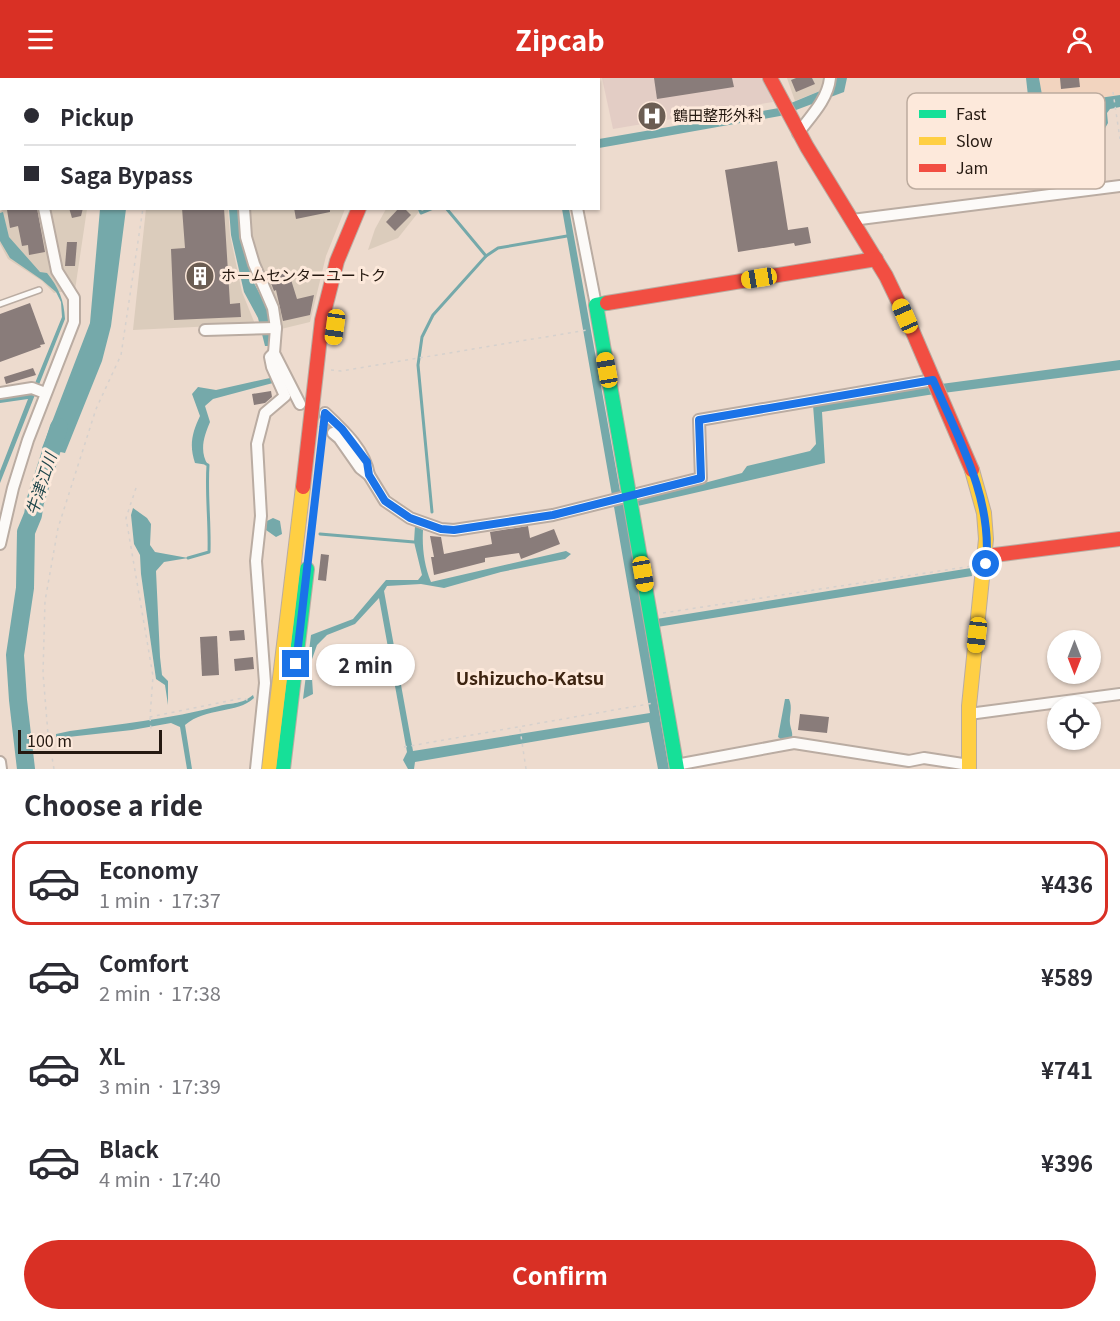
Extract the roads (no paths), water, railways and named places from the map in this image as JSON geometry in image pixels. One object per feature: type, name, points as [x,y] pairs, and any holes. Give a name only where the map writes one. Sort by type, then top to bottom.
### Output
[{"type":"main road","points":[[770,78],[788,116],[876,259],[896,296],[970,464],[981,497],[986,530],[986,560],[969,714],[969,767]]},
{"type":"main road","points":[[269,769],[306,403],[329,287],[358,210]]},
{"type":"main road","points":[[321,455],[337,312],[357,242],[371,210]]},
{"type":"main road","points":[[676,767],[632,512],[621,498],[596,305],[876,259]]},
{"type":"main road","points":[[986,560],[1120,539]]},
{"type":"main road","points":[[283,769],[309,557]]},
{"type":"street","points":[[798,133],[821,103],[830,81]]},
{"type":"street","points":[[1105,188],[1120,186]]},
{"type":"street","points":[[852,220],[1096,189]]},
{"type":"street","points":[[0,544],[39,390],[74,322],[74,298],[57,271],[44,210]]},
{"type":"street","points":[[244,210],[246,237],[254,264],[273,308],[276,327],[275,348],[270,357],[285,396],[265,413],[257,444],[261,516],[256,561],[265,683],[256,769]]},
{"type":"street","points":[[577,210],[596,305]]},
{"type":"street","points":[[205,330],[276,327]]},
{"type":"street","points":[[275,348],[306,403]]},
{"type":"street","points":[[333,433],[360,468],[369,475],[385,501],[410,518],[441,529],[454,530],[553,515],[701,478],[699,420],[933,380]]},
{"type":"street","points":[[0,393],[39,390]]},
{"type":"street","points":[[325,413],[342,429],[367,462],[369,475]]},
{"type":"street","points":[[263,655],[282,658]]},
{"type":"street","points":[[969,714],[1120,694]]},
{"type":"street","points":[[676,767],[794,743],[909,765],[924,758],[969,767]]},
{"type":"street","points":[[0,762],[1,769]]},
{"type":"lane","points":[[0,304],[39,290]]},
{"type":"water","points":[[833,78],[847,78],[844,92],[780,116],[600,148],[600,139],[779,108],[832,86]]},
{"type":"water","points":[[1026,78],[1039,78],[1042,93],[1028,93]]},
{"type":"water","points":[[1120,95],[1120,107],[1110,109],[1107,113],[1108,123],[1105,128],[1105,97]]},
{"type":"water","points":[[100,210],[126,210],[111,326],[102,361],[65,453],[42,448],[90,323]]},
{"type":"water","points":[[229,210],[239,210],[242,243],[254,283],[269,311],[270,346],[265,346],[258,318],[244,292],[231,235]]},
{"type":"water","points":[[562,210],[569,210],[622,502],[625,504],[742,473],[747,466],[810,451],[816,444],[813,405],[926,386],[1120,360],[1120,370],[928,395],[822,412],[825,463],[629,508],[625,514],[644,621],[971,568],[972,576],[645,629],[669,769],[658,769],[649,722],[415,762],[414,769],[408,769],[403,760],[407,752],[379,598],[355,624],[327,635],[317,645],[311,662],[313,694],[303,699],[311,635],[353,619],[386,580],[418,580],[422,575],[414,542],[415,526],[423,530],[424,556],[431,582],[566,551],[571,554],[565,559],[501,572],[444,588],[421,584],[387,586],[384,591],[413,751],[650,713]]},
{"type":"water","points":[[3,212],[9,237],[40,272],[47,273],[55,284],[62,300],[65,319],[0,483],[0,471],[28,399],[0,403],[0,399],[31,393],[62,317],[61,302],[56,292],[10,258],[0,241],[0,213]]},
{"type":"water","points":[[270,378],[273,383],[213,399],[205,406],[210,422],[203,449],[208,465],[195,463],[192,439],[200,416],[192,394],[198,387],[216,390]]},
{"type":"water","points":[[133,508],[147,518],[151,524],[150,545],[155,552],[188,558],[164,562],[156,571],[160,657],[162,675],[168,681],[168,705],[165,685],[156,679],[140,555],[134,544],[131,515]]},
{"type":"water","points":[[273,518],[280,521],[282,534],[276,537],[266,530],[267,521]]},
{"type":"water","points":[[253,695],[254,698],[247,703],[202,715],[185,725],[192,769],[187,769],[180,727],[171,723],[132,730],[56,737],[56,734],[70,731],[201,711],[237,703]]},
{"type":"water","points":[[785,699],[789,699],[790,702],[792,739],[782,740],[778,737]]},
{"type":"waterway","points":[[420,210],[421,213],[428,210]]},
{"type":"waterway","points":[[448,210],[486,256]]},
{"type":"waterway","points":[[432,512],[418,365],[422,337],[433,315],[486,256],[498,248],[567,236]]},
{"type":"waterway","name":"牛津江川","points":[[26,769],[15,655],[25,588],[26,532],[59,427]]},
{"type":"waterway","points":[[188,558],[209,552],[208,465],[206,464]]},
{"type":"waterway","points":[[320,534],[414,542]]},
{"type":"tunnel","points":[[311,413],[333,433]]},
{"type":"place","name":"鶴田整形外科","points":[[652,116]]},
{"type":"place","name":"ホ－ムセンターユートク","points":[[200,276]]},
{"type":"district","name":"Ushizucho-Katsu","points":[[530,679]]}]
